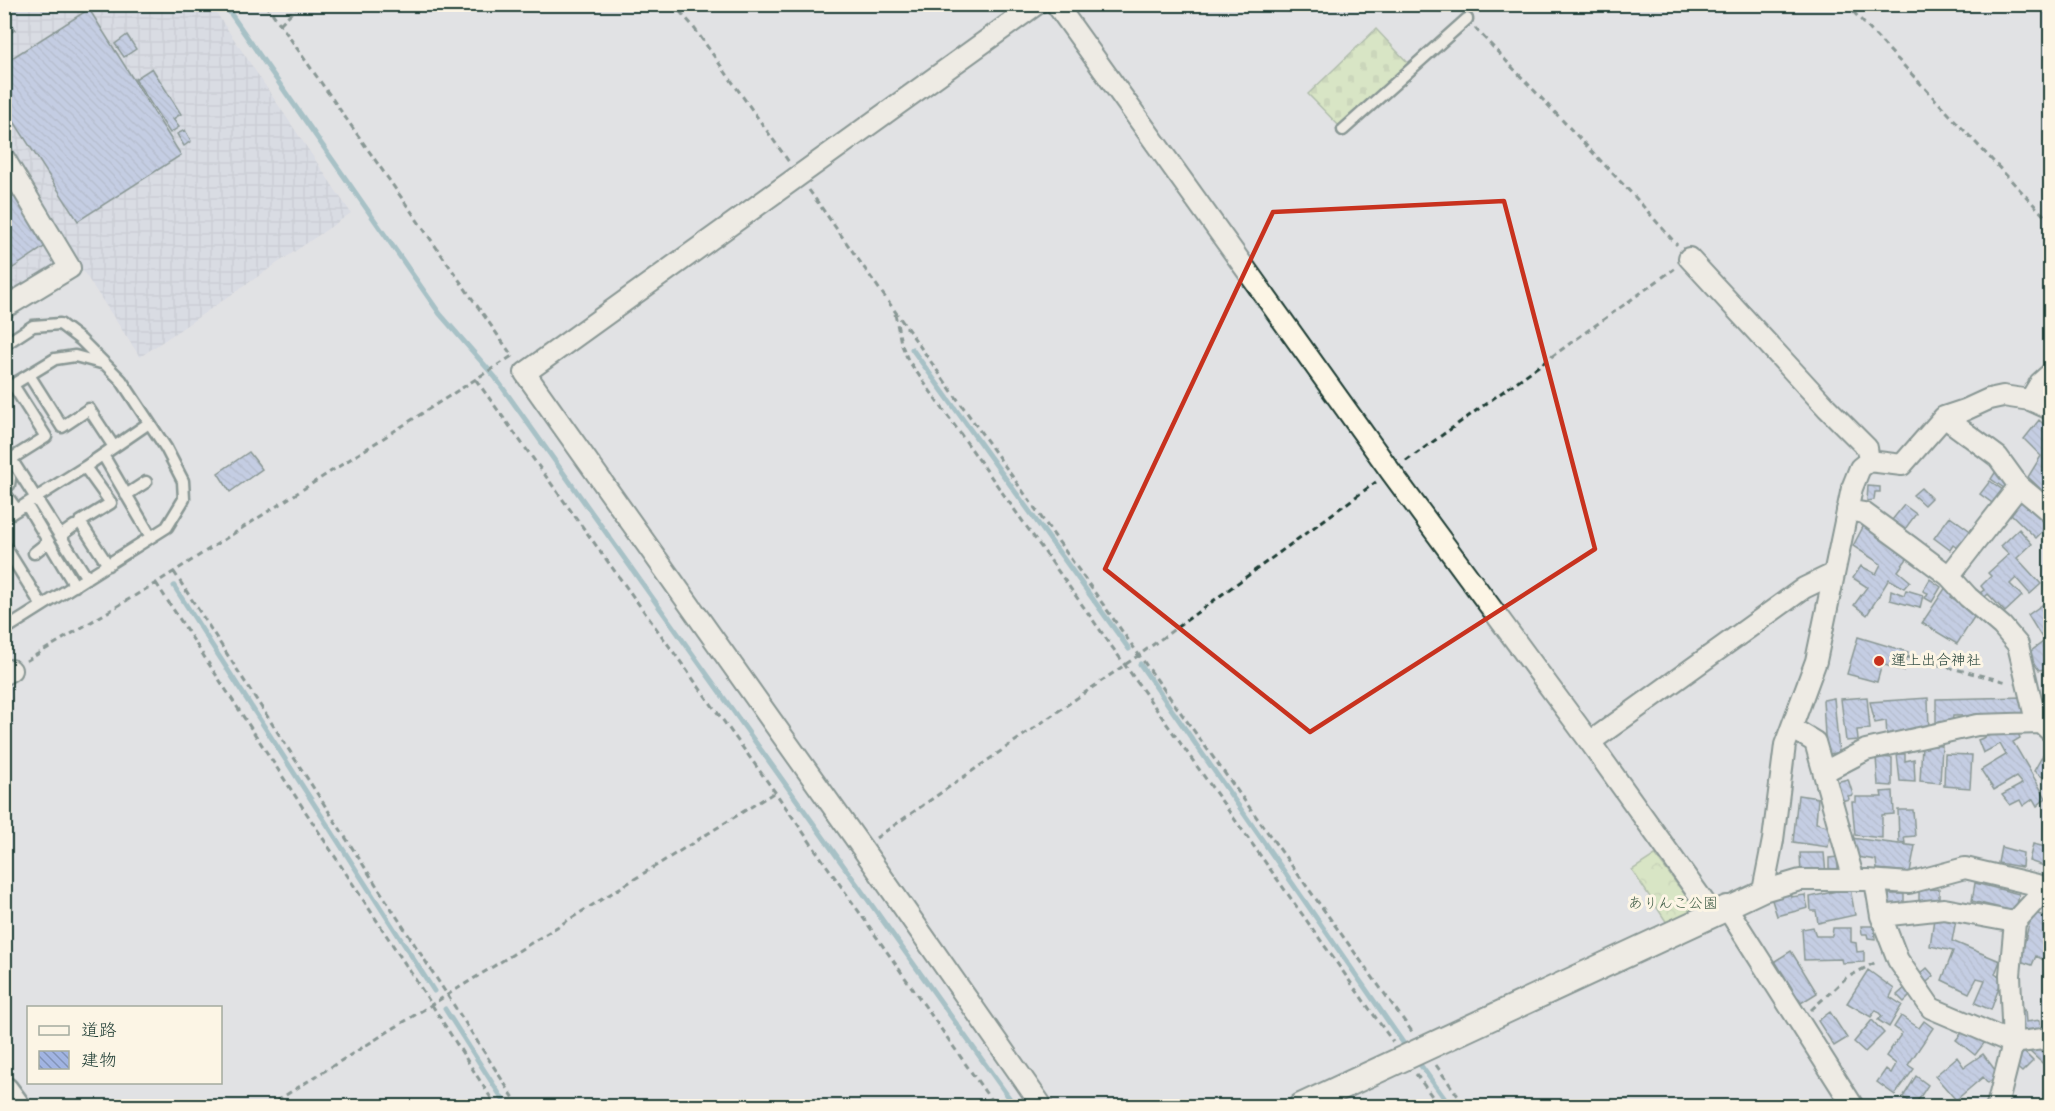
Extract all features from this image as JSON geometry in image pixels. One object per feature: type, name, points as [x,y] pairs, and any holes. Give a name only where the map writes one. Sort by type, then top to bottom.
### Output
[{"type":"main road","points":[[4,1090],[15,1107]]},
{"type":"street","points":[[1038,4],[525,373],[862,848],[1042,1107]]},
{"type":"street","points":[[1056,4],[1391,472],[1590,742],[1720,910],[1798,1022],[1853,1107]]},
{"type":"street","points":[[4,158],[70,267],[4,308]]},
{"type":"street","points":[[1689,258],[1866,448],[1869,461]]},
{"type":"street","points":[[2030,400],[2040,383],[2050,374]]},
{"type":"street","points":[[1763,891],[1773,840],[1785,745],[1816,661],[1847,510],[1860,468],[1869,461],[1902,465],[1944,417],[1989,399],[2003,396],[2030,400],[2050,409]]},
{"type":"street","points":[[1944,417],[1998,457],[2019,486],[2050,512]]},
{"type":"street","points":[[1949,576],[2019,486]]},
{"type":"street","points":[[1847,510],[1864,513],[1949,576],[1968,597],[2002,626],[2018,645],[2035,717],[2046,727]]},
{"type":"street","points":[[1590,742],[1804,588],[1833,574]]},
{"type":"street","points":[[1824,772],[1866,750],[1977,725],[2046,727]]},
{"type":"street","points":[[1791,728],[1815,742],[1854,880]]},
{"type":"street","points":[[1301,1107],[1720,910],[1763,891],[1800,880],[1909,883],[1965,868],[2050,886]]},
{"type":"street","points":[[1875,881],[1881,916],[1898,960],[1931,1008],[2013,1042],[2050,1038]]},
{"type":"street","points":[[1997,1107],[2013,1042],[2010,975],[2015,922],[2050,886]]},
{"type":"street","points":[[1881,916],[1944,909],[2015,922]]},
{"type":"lane","points":[[1343,130],[1467,19]]},
{"type":"lane","points":[[4,345],[33,326],[60,324],[81,340],[121,380],[166,448],[183,481],[184,499],[167,527],[42,606],[6,624]]},
{"type":"lane","points":[[87,578],[11,459],[46,437],[9,388],[55,359],[75,356],[105,364]]},
{"type":"lane","points":[[28,375],[62,427],[89,409],[114,447]]},
{"type":"lane","points":[[4,518],[149,423]]},
{"type":"lane","points":[[103,455],[151,537]]},
{"type":"lane","points":[[85,467],[111,503],[80,522],[108,565]]},
{"type":"lane","points":[[4,470],[10,478],[9,485],[4,491],[21,507],[48,542],[75,586]]},
{"type":"lane","points":[[126,495],[146,482]]},
{"type":"lane","points":[[60,536],[74,526]]},
{"type":"lane","points":[[33,553],[48,542]]},
{"type":"lane","points":[[4,546],[42,606]]},
{"type":"path","points":[[266,4],[525,373]]},
{"type":"path","points":[[280,24],[300,4]]},
{"type":"path","points":[[673,4],[692,25],[1139,655],[1414,1053],[1439,1107]]},
{"type":"path","points":[[1846,4],[2050,222]]},
{"type":"path","points":[[862,848],[1139,655],[1689,258],[1635,197],[1467,19]]},
{"type":"path","points":[[895,313],[901,344],[908,360],[1126,664],[1414,1053],[1465,1107]]},
{"type":"path","points":[[8,672],[174,572],[512,356]]},
{"type":"path","points":[[476,380],[775,792],[995,1107]]},
{"type":"path","points":[[174,572],[519,1107]]},
{"type":"path","points":[[156,583],[432,1005],[496,1107]]},
{"type":"path","points":[[1907,657],[2028,687]]},
{"type":"path","points":[[268,1107],[775,792]]},
{"type":"path","points":[[1798,1022],[1846,978],[1895,951]]},
{"type":"highlighted area","points":[[1504,201],[1595,549],[1310,732],[1105,569],[1273,212]]},
{"type":"shaded area","points":[[5,5],[211,5],[351,213],[140,357],[77,262],[5,307]]},
{"type":"green space","points":[[1376,29],[1410,65],[1343,130],[1308,94]]},
{"type":"green space","name":"ありんこ公園","points":[[1655,855],[1696,909],[1669,926],[1632,870]]},
{"type":"building","points":[[89,9],[181,155],[78,221],[4,106],[4,63]]},
{"type":"building","points":[[4,15],[15,30],[4,37]]},
{"type":"building","points":[[127,35],[136,49],[124,57],[115,44]]},
{"type":"building","points":[[152,68],[181,114],[173,119],[179,127],[170,133],[135,79]]},
{"type":"building","points":[[185,130],[191,141],[184,146],[177,134]]},
{"type":"building","points":[[4,171],[50,243],[13,268],[4,254]]},
{"type":"building","points":[[2039,420],[2050,430],[2050,485],[2045,493],[2028,477],[2041,456],[2024,439]]},
{"type":"building","points":[[249,452],[262,469],[230,492],[218,473]]},
{"type":"building","points":[[1998,468],[2010,480],[2004,488],[1991,479]]},
{"type":"building","points":[[1990,481],[2003,490],[1995,505],[1980,494]]},
{"type":"building","points":[[1868,486],[1880,487],[1880,492],[1875,492],[1874,500],[1867,501]]},
{"type":"building","points":[[1921,488],[1931,498],[1924,505],[1913,495]]},
{"type":"building","points":[[2024,499],[2050,524],[2036,538],[2010,513]]},
{"type":"building","points":[[1904,505],[1916,514],[1905,529],[1892,520]]},
{"type":"building","points":[[1950,516],[1973,533],[1960,550],[1953,545],[1950,550],[1934,538]]},
{"type":"building","points":[[1864,525],[1909,556],[1898,571],[1910,581],[1904,588],[1889,579],[1867,615],[1854,605],[1867,587],[1853,578],[1861,566],[1876,574],[1881,564],[1853,546]]},
{"type":"building","points":[[2019,529],[2032,544],[2017,558],[2041,584],[2030,594],[2016,578],[2010,584],[2022,596],[2005,612],[1988,594],[1984,598],[1980,593],[1984,590],[1981,586],[1991,576],[1988,573],[2009,554],[2001,546]]},
{"type":"building","points":[[1930,579],[1941,587],[1932,602],[1925,598],[1928,593],[1923,591]]},
{"type":"building","points":[[1946,587],[1954,592],[1951,597],[1976,614],[1957,644],[1922,623]]},
{"type":"building","points":[[1891,590],[1904,595],[1906,590],[1923,595],[1920,608],[1890,600]]},
{"type":"building","points":[[2046,602],[2050,609],[2050,632],[2042,638],[2028,615]]},
{"type":"building","name":"運上出合神社","points":[[1858,637],[1908,652],[1903,671],[1882,664],[1877,682],[1847,674]]},
{"type":"building","points":[[2050,637],[2050,675],[2046,669],[2039,670],[2027,654]]},
{"type":"building","points":[[1867,697],[1870,729],[1857,730],[1858,740],[1846,741],[1841,699]]},
{"type":"building","points":[[2024,697],[2027,715],[1953,716],[1952,725],[1936,725],[1936,699]]},
{"type":"building","points":[[1834,698],[1839,753],[1826,754],[1823,700]]},
{"type":"building","points":[[1928,698],[1929,730],[1903,730],[1904,735],[1887,737],[1886,721],[1875,723],[1870,702]]},
{"type":"building","points":[[2016,728],[2020,738],[2013,742],[2046,798],[2037,806],[2033,799],[2023,806],[2020,800],[2010,805],[2002,795],[2022,784],[2016,777],[1994,790],[1981,770],[2006,755],[2000,744],[1983,753],[1978,740],[2002,730]]},
{"type":"building","points":[[1922,745],[1942,746],[1940,783],[1920,781]]},
{"type":"building","points":[[1897,754],[1905,754],[1905,761],[1914,759],[1915,782],[1900,781]]},
{"type":"building","points":[[1945,754],[1972,755],[1970,788],[1944,786]]},
{"type":"building","points":[[2043,755],[2050,760],[2050,782],[2034,771]]},
{"type":"building","points":[[1876,757],[1892,758],[1892,786],[1878,785]]},
{"type":"building","points":[[1848,779],[1853,795],[1848,796],[1849,799],[1837,802],[1832,783]]},
{"type":"building","points":[[1893,791],[1894,814],[1882,815],[1882,838],[1855,835],[1852,802],[1856,802],[1856,797],[1882,797],[1881,792]]},
{"type":"building","points":[[1798,795],[1818,798],[1816,823],[1831,827],[1828,847],[1793,842]]},
{"type":"building","points":[[1898,810],[1913,810],[1915,836],[1904,837],[1905,843],[1899,842]]},
{"type":"building","points":[[1851,838],[1915,846],[1910,872],[1877,869],[1876,860],[1851,856]]},
{"type":"building","points":[[2033,844],[2050,848],[2050,868],[2029,861]]},
{"type":"building","points":[[2001,847],[2023,853],[2022,867],[1998,863]]},
{"type":"building","points":[[1800,853],[1824,853],[1826,874],[1801,875]]},
{"type":"building","points":[[1838,857],[1838,871],[1829,872],[1829,858]]},
{"type":"building","points":[[1975,883],[2019,894],[2016,912],[1972,901]]},
{"type":"building","points":[[1850,888],[1855,915],[1818,923],[1816,911],[1811,911],[1810,897]]},
{"type":"building","points":[[1939,889],[1939,903],[1919,904],[1919,890]]},
{"type":"building","points":[[1790,892],[1791,897],[1805,895],[1808,908],[1777,916],[1771,897]]},
{"type":"building","points":[[1889,894],[1904,894],[1904,908],[1889,907]]},
{"type":"building","points":[[1935,912],[1956,920],[1952,941],[2000,961],[1995,974],[2002,979],[1991,1010],[1975,1003],[1985,980],[1977,978],[1969,993],[1942,980],[1953,951],[1930,946]]},
{"type":"building","points":[[2032,912],[2050,918],[2045,947],[2050,949],[2050,963],[2036,956],[2032,965],[2020,961]]},
{"type":"building","points":[[1861,926],[1874,926],[1875,939],[1862,934]]},
{"type":"building","points":[[1813,927],[1816,936],[1832,936],[1833,928],[1851,928],[1851,942],[1856,943],[1857,952],[1864,951],[1864,962],[1842,963],[1841,959],[1804,960],[1802,929]]},
{"type":"building","points":[[1791,951],[1817,993],[1801,1003],[1775,961]]},
{"type":"building","points":[[1927,968],[1934,976],[1922,986],[1917,977]]},
{"type":"building","points":[[1868,970],[1894,989],[1890,997],[1902,1005],[1889,1027],[1878,1020],[1882,1016],[1876,1010],[1871,1017],[1847,1003]]},
{"type":"building","points":[[1906,987],[1913,993],[1904,1002],[1897,995]]},
{"type":"building","points":[[2025,1010],[2026,1022],[2040,1020],[2041,1033],[2022,1035],[2018,1012]]},
{"type":"building","points":[[1830,1012],[1847,1038],[1834,1046],[1818,1021]]},
{"type":"building","points":[[1901,1016],[1919,1028],[1924,1021],[1933,1028],[1908,1065],[1914,1069],[1895,1095],[1877,1082],[1886,1069],[1891,1073],[1896,1064],[1886,1056],[1902,1033],[1894,1027]]},
{"type":"building","points":[[1872,1020],[1884,1033],[1865,1052],[1854,1042]]},
{"type":"building","points":[[1965,1029],[1985,1042],[1975,1055],[1956,1040]]},
{"type":"building","points":[[2050,1042],[2050,1070],[2029,1051],[2034,1046],[2041,1052]]},
{"type":"building","points":[[2024,1052],[2033,1061],[2022,1072],[2013,1064]]},
{"type":"building","points":[[1983,1054],[1998,1074],[1988,1083],[1983,1077],[1956,1100],[1935,1076],[1957,1057],[1964,1067]]},
{"type":"building","points":[[1916,1076],[1928,1085],[1915,1105],[1903,1097]]},
{"type":"waterway","points":[[224,4],[440,314],[495,377],[1015,1106]]},
{"type":"waterway","points":[[912,349],[1129,649]]},
{"type":"waterway","points":[[174,586],[434,991]]},
{"type":"waterway","points":[[1140,664],[1404,1044]]},
{"type":"waterway","points":[[445,1009],[507,1106]]},
{"type":"waterway","points":[[1419,1063],[1450,1106]]},
{"type":"place","name":"運上出合神社","points":[[1879,661]]}]
